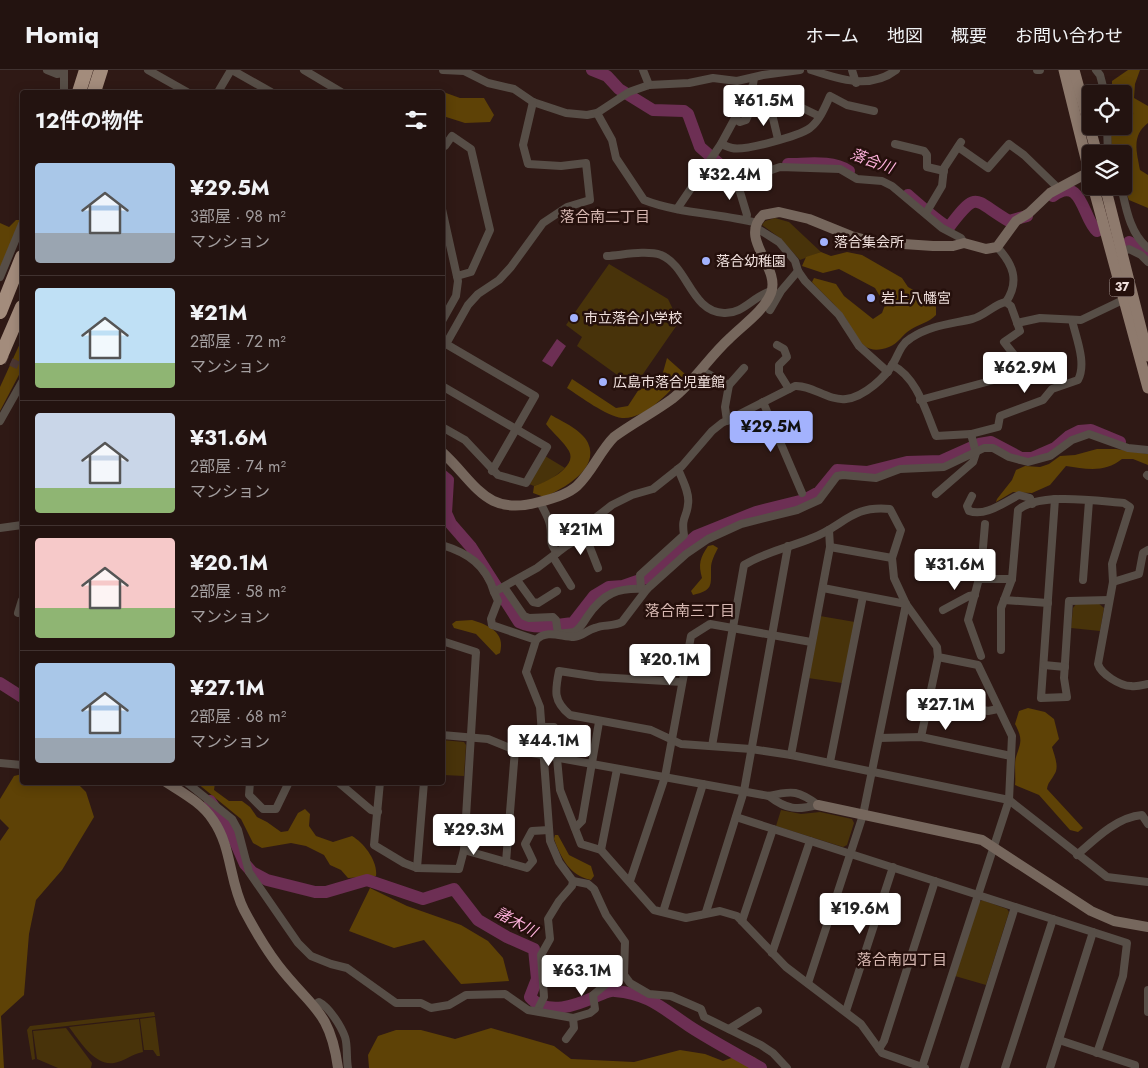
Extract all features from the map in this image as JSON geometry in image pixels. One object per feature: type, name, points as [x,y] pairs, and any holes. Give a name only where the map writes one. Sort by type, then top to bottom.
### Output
[{"type":"highway","points":[[80,90],[86,70]]},
{"type":"highway","points":[[95,90],[101,70]]},
{"type":"highway","points":[[0,312],[20,262]]},
{"type":"highway","points":[[0,358],[20,312]]},
{"type":"main road","points":[[1064,70],[1083,145]]},
{"type":"main road","points":[[1074,70],[1095,145]]},
{"type":"main road","name":"37","points":[[1096,195],[1117,254],[1148,356]]},
{"type":"main road","name":"37","points":[[1107,195],[1125,299],[1148,388]]},
{"type":"street","points":[[47,70],[57,74],[64,72],[64,90]]},
{"type":"street","points":[[148,70],[175,90]]},
{"type":"street","points":[[219,90],[232,70],[267,90]]},
{"type":"street","points":[[304,70],[338,90]]},
{"type":"street","points":[[443,70],[464,71],[488,83],[514,90],[533,102],[566,113],[587,115],[597,113],[626,94],[649,85],[688,84],[713,78],[737,81],[800,70]]},
{"type":"street","points":[[644,70],[649,85]]},
{"type":"street","points":[[811,70],[856,83],[890,75],[896,70]]},
{"type":"street","points":[[852,70],[856,83]]},
{"type":"street","points":[[1096,70],[1100,75],[1103,85]]},
{"type":"street","points":[[677,209],[721,144],[753,86],[754,78]]},
{"type":"street","points":[[794,95],[796,105],[820,116]]},
{"type":"street","points":[[721,144],[732,148],[742,148],[778,139],[809,128],[820,116],[830,96],[847,105],[874,112]]},
{"type":"street","points":[[735,119],[740,122],[746,120],[756,98]]},
{"type":"street","points":[[492,471],[535,396],[446,344],[468,305],[478,294],[499,280],[544,223],[567,207],[590,200],[586,163],[561,166],[528,164],[523,146],[533,102]]},
{"type":"street","points":[[771,110],[778,139]]},
{"type":"street","points":[[597,113],[612,140],[616,158],[644,200],[677,209],[746,220],[779,242],[795,261],[798,271],[839,315],[859,346],[890,368],[906,376],[920,400],[936,436],[971,434],[998,427],[1000,416],[1043,400],[1052,390],[1078,380],[1082,373],[1080,354],[1072,320]]},
{"type":"street","points":[[445,146],[452,136],[471,149],[490,230],[471,272],[457,276]]},
{"type":"street","points":[[895,144],[924,151],[927,155],[927,167],[944,170]]},
{"type":"street","points":[[926,213],[942,186],[944,170],[959,144],[988,168],[1009,144],[1024,155],[1057,187]]},
{"type":"street","points":[[737,182],[780,167],[840,169],[857,179],[882,181],[926,213],[942,228],[961,238],[964,243]]},
{"type":"street","points":[[697,181],[724,173],[737,182],[747,214],[746,220]]},
{"type":"street","points":[[770,310],[775,290],[755,237],[756,225],[763,215],[779,212],[809,218],[851,236],[874,242],[933,246],[953,246],[964,243],[986,249],[997,247],[1016,221],[1029,213],[1057,187],[1082,177]]},
{"type":"street","points":[[1124,195],[1134,232],[1138,240],[1148,248]]},
{"type":"street","points":[[445,222],[457,276],[456,296],[445,316]]},
{"type":"street","points":[[0,277],[20,229]]},
{"type":"street","points":[[499,589],[517,580],[585,535],[594,519],[612,505],[632,495],[653,488],[690,459],[712,431],[727,421],[789,389],[802,385],[845,399],[855,396],[872,386],[890,368],[900,348],[911,338],[938,325],[972,319],[1006,302],[1014,285],[1011,264],[997,247]]},
{"type":"street","points":[[1117,254],[1129,249],[1141,255],[1148,262]]},
{"type":"street","points":[[607,256],[652,254],[668,259],[698,299],[715,312],[732,313],[742,309],[764,293],[775,290]]},
{"type":"street","points":[[445,455],[471,485],[490,500],[502,505],[514,507],[540,502],[569,492],[578,485],[614,437],[672,399],[726,341],[761,308],[775,290],[798,271]]},
{"type":"street","points":[[1017,323],[1040,318],[1072,320],[1089,318],[1125,299]]},
{"type":"street","points":[[920,400],[1016,374],[1015,356],[1004,342],[1020,331],[1010,306],[1006,302]]},
{"type":"street","points":[[777,345],[784,349],[787,357],[779,365],[779,373],[789,389]]},
{"type":"street","points":[[727,421],[725,407],[729,385],[744,368]]},
{"type":"street","points":[[701,370],[729,385]]},
{"type":"street","points":[[0,421],[20,386]]},
{"type":"street","points":[[445,389],[547,447],[526,483],[498,475],[492,471],[464,440],[445,429]]},
{"type":"street","points":[[763,402],[802,494]]},
{"type":"street","points":[[936,494],[973,462],[975,449],[971,434]]},
{"type":"street","points":[[788,1068],[762,1045],[704,1017],[701,1009],[671,996],[649,994],[630,983],[624,975],[625,942],[606,915],[594,889],[588,884],[573,881],[553,852],[548,830],[540,707],[526,672],[536,640],[557,627],[575,631],[583,624],[597,603],[608,595],[642,585],[708,539],[741,524],[797,510],[820,500],[837,476],[876,478],[900,469],[944,467],[975,449],[984,448],[994,448],[1009,457],[1028,462],[1050,456],[1072,440],[1089,434],[1128,448],[1148,450]]},
{"type":"street","points":[[445,546],[458,549],[476,560],[488,578],[524,616],[530,618],[553,617],[557,627],[573,638],[582,636],[598,626],[616,626],[622,622],[642,585],[640,575],[684,535],[682,522],[688,505],[688,494],[678,469]]},
{"type":"street","points":[[972,496],[968,506],[969,511],[975,513],[1003,505],[1019,495],[1030,498],[1032,504]]},
{"type":"street","points":[[1054,499],[1041,698],[1067,697],[1065,667],[1069,601],[1110,600]]},
{"type":"street","points":[[1001,650],[1001,608],[1012,579],[1018,510],[1022,506],[1054,499],[1124,503],[1130,507],[1112,564],[1113,582],[1098,664],[1099,668],[1127,686],[1148,684]]},
{"type":"street","points":[[1083,580],[1089,501]]},
{"type":"street","points":[[540,502],[551,526],[551,545],[571,586]]},
{"type":"street","points":[[712,746],[744,565],[762,554],[829,530],[851,515],[872,508],[890,509],[901,530],[892,558],[894,578],[906,604],[937,647],[938,658],[921,737]]},
{"type":"street","points":[[981,656],[968,620],[980,579],[985,524]]},
{"type":"street","points":[[0,528],[20,525]]},
{"type":"street","points":[[791,755],[830,547],[829,530]]},
{"type":"street","points":[[585,535],[598,568]]},
{"type":"street","points":[[706,912],[744,791],[788,546]]},
{"type":"street","points":[[830,547],[892,558]]},
{"type":"street","points":[[1113,582],[1139,574],[1143,553],[1148,550]]},
{"type":"street","points":[[980,579],[1012,579]]},
{"type":"street","points":[[517,580],[533,602],[538,603],[557,591]]},
{"type":"street","points":[[822,588],[906,604]]},
{"type":"street","points":[[499,589],[498,601],[491,619],[492,624],[536,640]]},
{"type":"street","points":[[943,610],[969,596],[975,595]]},
{"type":"street","points":[[830,762],[863,596]]},
{"type":"street","points":[[1004,600],[1048,603]]},
{"type":"street","points":[[808,983],[863,814],[906,604]]},
{"type":"street","points":[[18,613],[20,606]]},
{"type":"street","points":[[630,881],[665,776],[691,636],[710,624],[811,642]]},
{"type":"street","points":[[380,785],[374,845],[404,863],[417,868],[460,869],[464,850],[476,652],[445,642]]},
{"type":"street","points":[[541,727],[554,727],[560,790],[581,844],[601,850],[654,910],[686,918],[720,910],[737,916],[786,967],[861,1024],[882,1053],[923,1068],[1010,800],[1012,736],[978,665],[938,658]]},
{"type":"street","points":[[1044,665],[1065,667]]},
{"type":"street","points":[[682,682],[598,677],[560,671],[555,691],[560,707],[570,715],[599,722],[651,730],[681,744],[751,749],[791,755],[1010,800],[1107,877],[1148,882]]},
{"type":"street","points":[[930,699],[988,712],[998,709]]},
{"type":"street","points":[[575,828],[582,820],[599,722]]},
{"type":"street","points":[[445,735],[488,739],[515,750],[770,796],[787,791],[801,793],[818,805],[967,836],[994,846],[1091,910],[1114,921],[1148,927]]},
{"type":"street","points":[[879,738],[921,737],[1011,756]]},
{"type":"street","points":[[506,862],[515,750]]},
{"type":"street","points":[[0,763],[20,765]]},
{"type":"street","points":[[601,850],[617,769]]},
{"type":"street","points":[[663,912],[704,784]]},
{"type":"street","points":[[170,785],[200,806],[212,818],[222,833],[234,884],[242,908],[278,966],[314,1005],[330,1028],[338,1068]]},
{"type":"street","points":[[190,785],[232,819],[238,830],[249,872],[298,943],[311,956],[347,968],[396,1003],[421,1003],[431,1008],[449,1005],[466,995],[505,994],[517,1004],[537,1011],[573,1018],[590,1013],[595,1009],[593,995],[611,980],[624,975]]},
{"type":"street","points":[[250,785],[249,795],[264,809],[276,810],[288,785]]},
{"type":"street","points":[[342,785],[371,810],[378,812]]},
{"type":"street","points":[[417,868],[424,785]]},
{"type":"street","points":[[770,796],[782,806],[790,809],[800,810],[818,805]]},
{"type":"street","points":[[1077,855],[1104,831],[1135,816],[1142,815],[1148,824]]},
{"type":"street","points":[[736,817],[1127,943],[1123,976],[1097,1053]]},
{"type":"street","points":[[742,921],[773,829]]},
{"type":"street","points":[[464,850],[527,868],[533,861],[525,844],[532,831],[548,830]]},
{"type":"street","points":[[772,953],[810,841]]},
{"type":"street","points":[[846,1011],[893,867]]},
{"type":"street","points":[[537,1011],[544,997],[542,955],[550,939],[548,919],[559,901],[572,886],[573,881]]},
{"type":"street","points":[[879,1049],[884,1042],[935,881]]},
{"type":"street","points":[[964,1068],[1015,907]]},
{"type":"street","points":[[1005,1068],[1053,919]]},
{"type":"street","points":[[1050,1068],[1093,932]]},
{"type":"street","points":[[1148,990],[1148,1012]]},
{"type":"street","points":[[314,1005],[319,1002],[324,1004],[340,1027],[345,1038],[348,1068]]},
{"type":"street","points":[[729,1029],[732,1025],[758,1011]]},
{"type":"street","points":[[566,1039],[574,1028],[573,1018]]},
{"type":"street","points":[[1059,1040],[1135,1065],[1135,1068]]},
{"type":"shaded area","points":[[1128,70],[1140,70],[1135,84],[1134,98],[1148,106],[1148,123],[1139,133],[1136,145],[1140,170],[1148,175],[1148,208],[1129,200],[1127,195],[1132,195],[1132,145],[1112,145],[1111,136],[1132,135],[1132,85],[1112,85],[1112,81]]},
{"type":"shaded area","points":[[435,89],[438,90],[415,90]]},
{"type":"shaded area","points":[[445,93],[460,98],[484,98],[494,115],[490,122],[465,123],[445,117]]},
{"type":"shaded area","points":[[775,218],[789,222],[821,252],[800,260],[780,238],[762,225],[765,221]]},
{"type":"shaded area","points":[[16,220],[20,220],[0,268],[0,223],[9,227]]},
{"type":"shaded area","points":[[821,252],[831,256],[847,252],[862,255],[902,278],[908,287],[926,297],[936,306],[936,315],[910,330],[892,346],[871,349],[865,346],[860,342],[840,312],[812,282],[814,278],[836,284],[844,296],[873,319],[882,313],[885,305],[875,288],[839,269],[823,273],[802,266],[806,257]]},
{"type":"shaded area","points":[[609,264],[668,299],[679,322],[634,387],[577,346],[582,337],[566,325]]},
{"type":"shaded area","points":[[557,339],[566,346],[552,367],[542,361]]},
{"type":"shaded area","points":[[20,343],[20,373],[0,411],[0,387]]},
{"type":"shaded area","points":[[667,358],[685,374],[657,403],[640,414],[631,417],[622,418],[609,414],[567,388],[572,379],[616,408],[628,406],[643,383],[662,376]]},
{"type":"shaded area","points":[[551,415],[581,434],[588,443],[590,452],[589,461],[578,477],[561,489],[544,497],[533,493],[534,486],[545,482],[559,473],[569,463],[571,457],[567,448],[546,424]]},
{"type":"shaded area","points":[[1097,449],[1116,449],[1148,454],[1148,465],[1133,459],[1122,459],[1109,466],[1095,469],[1066,466],[1050,485],[1032,493],[1013,492],[996,502],[1012,480],[1016,470],[1025,466],[1040,467],[1049,464],[1060,456],[1075,455]]},
{"type":"shaded area","points":[[545,456],[565,468],[549,481],[534,486],[529,484]]},
{"type":"shaded area","points":[[713,545],[718,548],[711,568],[711,583],[704,591],[693,595],[691,591],[702,578],[700,565],[702,558],[708,546]]},
{"type":"shaded area","points":[[1098,603],[1104,608],[1100,631],[1071,628],[1073,608],[1076,604]]},
{"type":"shaded area","points":[[820,616],[855,622],[842,683],[808,678]]},
{"type":"shaded area","points":[[472,620],[494,630],[500,640],[500,653],[496,655],[476,634],[454,628],[452,624],[456,621]]},
{"type":"shaded area","points":[[1028,708],[1045,712],[1054,719],[1059,739],[1052,747],[1056,761],[1056,772],[1047,789],[1083,828],[1078,832],[1070,830],[1039,795],[1015,785],[1015,760],[1020,740],[1015,724],[1019,711]]},
{"type":"shaded area","points":[[445,740],[464,742],[466,745],[464,776],[445,775]]},
{"type":"shaded area","points":[[20,774],[20,785],[79,785],[86,792],[94,817],[62,870],[36,900],[29,934],[24,995],[1,1016],[4,1068],[0,1068],[0,841],[9,828],[0,819],[0,799],[14,776]]},
{"type":"shaded area","points":[[199,785],[215,785],[214,790],[229,801],[242,801],[250,807],[257,817],[281,832],[288,831],[298,813],[305,809],[310,814],[309,826],[316,836],[333,842],[352,836],[361,843],[375,864],[376,876],[348,878],[341,870],[330,865],[324,855],[306,846],[291,843],[262,848],[253,843],[241,819]]},
{"type":"shaded area","points":[[781,810],[801,814],[820,812],[852,819],[854,823],[847,845],[843,847],[776,826]]},
{"type":"shaded area","points":[[555,835],[558,835],[569,855],[591,866],[594,876],[591,880],[577,875],[567,865],[554,839]]},
{"type":"shaded area","points":[[370,888],[407,906],[461,925],[488,941],[503,958],[509,981],[461,984],[424,940],[394,948],[349,931]]},
{"type":"shaded area","points":[[982,900],[1007,909],[1009,912],[986,985],[955,976],[978,903]]},
{"type":"shaded area","points":[[154,1012],[155,1016],[32,1030],[35,1059],[32,1060],[27,1030],[30,1026]]},
{"type":"shaded area","points":[[155,1017],[160,1056],[157,1056],[153,1050],[144,1050],[140,1019]]},
{"type":"shaded area","points":[[139,1019],[143,1052],[114,1063],[107,1063],[94,1056],[82,1045],[69,1027]]},
{"type":"shaded area","points":[[66,1028],[92,1063],[91,1068],[58,1068],[37,1059],[33,1031]]},
{"type":"shaded area","points":[[491,1028],[554,1046],[571,1059],[634,1062],[680,1050],[705,1054],[723,1061],[745,1053],[756,1058],[759,1068],[369,1068],[368,1055],[378,1036],[396,1030],[421,1030],[455,1039]]},
{"type":"waterway","name":"落合川","points":[[592,70],[607,76],[619,89],[653,110],[684,111],[688,114],[700,147],[733,176],[737,178],[755,173]]},
{"type":"waterway","name":"落合川","points":[[788,164],[827,164],[849,171]]},
{"type":"waterway","name":"落合川","points":[[1053,196],[1063,191],[1070,191],[1076,195],[1097,231]]},
{"type":"waterway","name":"落合川","points":[[908,195],[935,218],[949,227],[966,207],[976,202],[1009,221],[1027,216]]},
{"type":"waterway","name":"落合川","points":[[1129,242],[1148,253]]},
{"type":"waterway","points":[[445,478],[448,480],[446,513],[451,524],[471,547],[519,622],[532,626],[546,626],[573,623],[594,596],[609,587],[623,586],[646,578],[696,536],[756,512],[804,500],[819,492],[837,470],[867,472],[907,462],[941,461],[979,444],[991,442],[1021,458],[1032,458],[1055,448],[1069,436],[1079,431],[1091,430],[1120,442]]},
{"type":"waterway","name":"諸木川","points":[[0,683],[20,696]]},
{"type":"waterway","name":"諸木川","points":[[210,801],[230,830],[245,864],[252,872],[267,880],[315,892],[326,892],[367,880],[423,899],[454,889],[478,920],[507,937],[534,949],[537,979],[530,997],[537,1003],[553,1008],[571,1006],[610,991],[637,995],[655,1003],[698,1032],[761,1068]]},
{"type":"tunnel","points":[[0,357],[20,366]]},
{"type":"place","name":"落合集会所","points":[[824,242]]},
{"type":"place","name":"落合幼稚園","points":[[706,261]]},
{"type":"place","name":"岩上八幡宮","points":[[871,298]]},
{"type":"place","name":"市立落合小学校","points":[[574,318]]},
{"type":"place","name":"広島市落合児童館","points":[[603,382]]},
{"type":"district","name":"落合南二丁目","points":[[605,217]]},
{"type":"district","name":"落合南三丁目","points":[[690,611]]},
{"type":"district","name":"落合南四丁目","points":[[902,960]]}]
